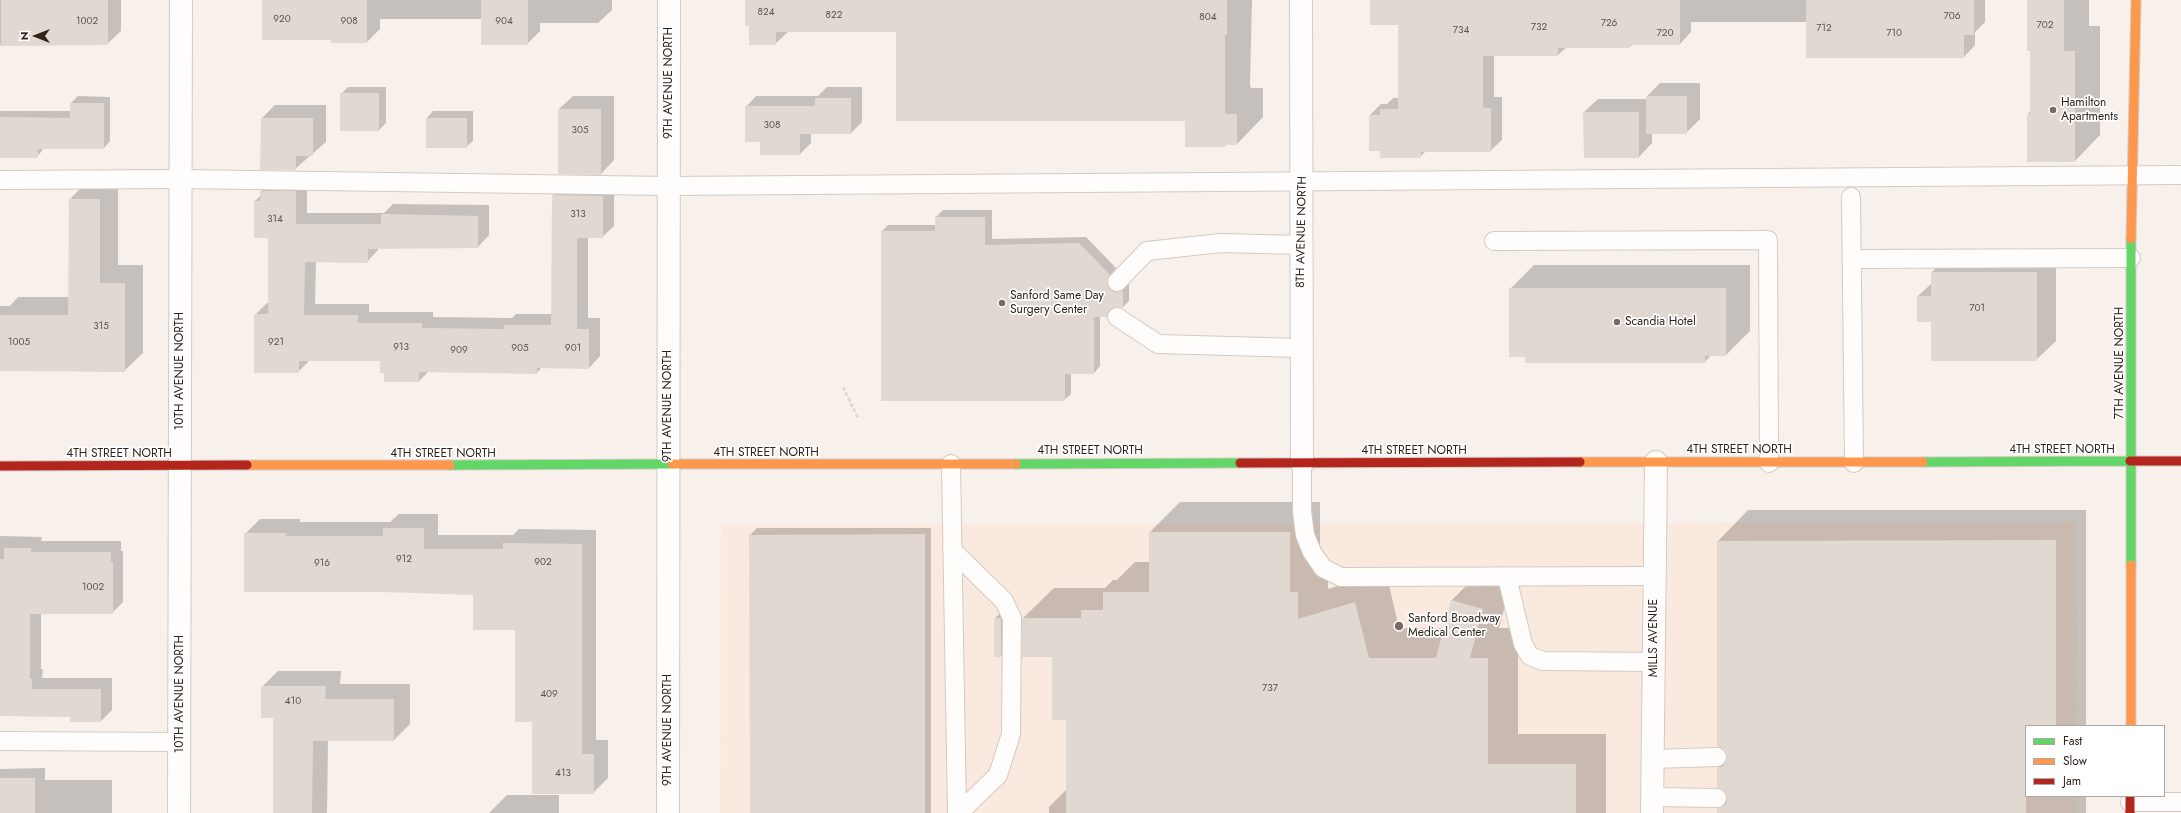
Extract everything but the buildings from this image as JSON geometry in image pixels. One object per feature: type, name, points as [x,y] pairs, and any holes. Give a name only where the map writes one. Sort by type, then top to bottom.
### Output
[{"type":"street","name":"10TH AVENUE NORTH","points":[[179,813],[181,0]]},
{"type":"street","name":"9TH AVENUE NORTH","points":[[668,813],[669,0]]},
{"type":"street","name":"8TH AVENUE NORTH","points":[[1301,0],[1303,181],[1300,348],[1302,464]]},
{"type":"street","name":"7TH AVENUE NORTH","points":[[2130,725],[2132,462],[2131,258],[2136,0]]},
{"type":"street","name":"4TH STREET NORTH","points":[[0,466],[668,466],[2181,461]]},
{"type":"street","name":"MILLS AVENUE","points":[[1652,805],[1656,462]]},
{"type":"lane","points":[[0,180],[180,179],[668,186],[2179,174]]},
{"type":"lane","points":[[1851,197],[1854,463]]},
{"type":"lane","points":[[1494,241],[1768,240],[1768,463]]},
{"type":"lane","points":[[1117,282],[1148,251],[1221,243],[1302,245]]},
{"type":"lane","points":[[1852,260],[2131,258]]},
{"type":"lane","points":[[1117,317],[1158,344],[1300,348]]},
{"type":"lane","points":[[951,464],[958,813]]},
{"type":"lane","points":[[1302,464],[1302,511],[1305,535],[1312,552],[1323,568],[1341,577],[1654,576]]},
{"type":"lane","points":[[952,550],[1004,602],[1012,618],[1011,734],[998,775],[958,813]]},
{"type":"lane","points":[[1507,577],[1524,644],[1530,656],[1543,661],[1654,662]]},
{"type":"lane","points":[[0,741],[180,742]]},
{"type":"lane","points":[[1653,759],[1717,757]]},
{"type":"lane","points":[[1652,805],[1717,798]]},
{"type":"lane","points":[[2130,804],[2181,802]]},
{"type":"path","points":[[843,387],[858,418]]},
{"type":"shaded area","name":"Sanford Broadway Medical Center","points":[[2076,522],[2077,725],[2025,725],[2025,797],[2077,797],[2077,813],[720,813],[721,525]]},
{"type":"traffic: fast","points":[[2131,239],[2131,565]]},
{"type":"traffic: fast","points":[[1923,462],[2130,461]]},
{"type":"traffic: fast","points":[[1016,464],[1240,463]]},
{"type":"traffic: fast","points":[[450,465],[672,464]]},
{"type":"traffic: slow","points":[[2131,239],[2136,0]]},
{"type":"traffic: slow","points":[[1580,462],[1923,462]]},
{"type":"traffic: slow","points":[[672,464],[1016,464]]},
{"type":"traffic: slow","points":[[247,465],[450,465]]},
{"type":"traffic: slow","points":[[2131,565],[2131,725]]},
{"type":"traffic: jam","points":[[2130,461],[2181,461]]},
{"type":"traffic: jam","points":[[1240,463],[1580,462]]},
{"type":"traffic: jam","points":[[0,466],[247,465]]},
{"type":"traffic: jam","points":[[2130,797],[2130,813]]},
{"type":"place","name":"Hamilton Apartments","points":[[2053,110]]},
{"type":"place","name":"Sanford Same Day Surgery Center","points":[[1002,303]]},
{"type":"place","name":"Scandia Hotel","points":[[1617,322]]},
{"type":"place","name":"Sanford Broadway Medical Center","points":[[1399,626]]}]
